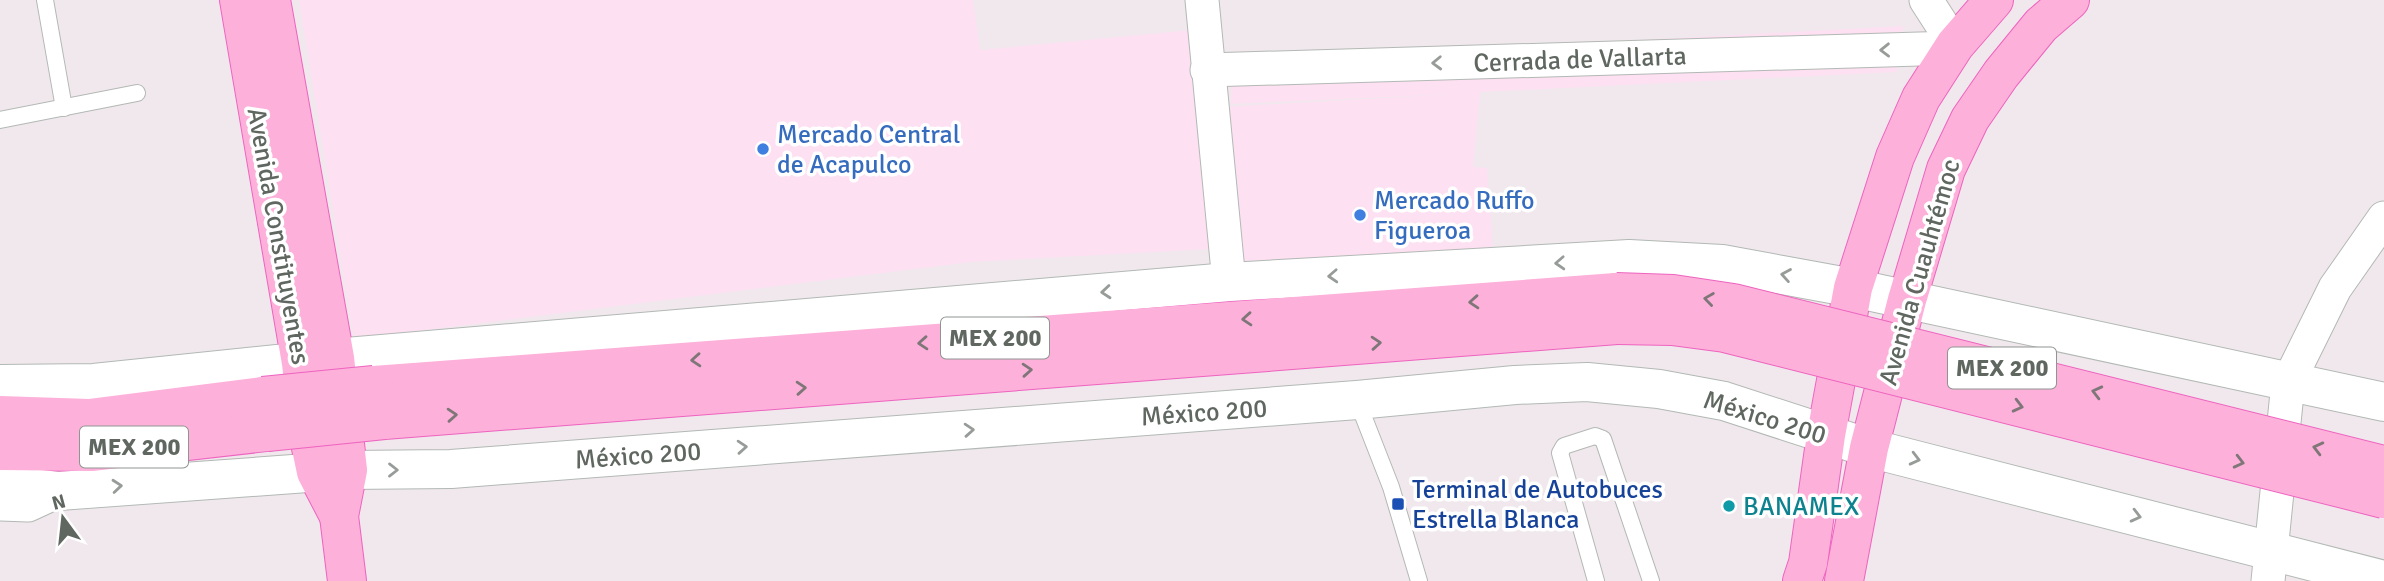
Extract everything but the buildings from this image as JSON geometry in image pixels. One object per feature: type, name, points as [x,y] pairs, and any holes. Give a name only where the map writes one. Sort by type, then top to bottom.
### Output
[{"type":"main road","name":"Avenida Constituyentes","points":[[239,0],[318,361]]},
{"type":"main road","name":"Avenida Constituyentes","points":[[271,0],[347,581]]},
{"type":"main road","name":"Avenida Cuauhtémoc","points":[[1802,581],[1808,563],[1826,435],[1853,288],[1895,157],[1921,98],[1954,47],[1994,0]]},
{"type":"main road","name":"Avenida Cuauhtémoc","points":[[1844,581],[1869,448],[1907,300],[1947,169],[1970,119],[2041,25],[2070,0]]},
{"type":"main road","name":"MEX 200","points":[[0,415],[89,418],[265,414],[379,402],[1616,308],[1673,294],[1733,303],[2384,465]]},
{"type":"main road","name":"MEX 200","points":[[1616,308],[1672,326],[1725,333],[2384,499]]},
{"type":"main road","name":"MEX 200","points":[[0,451],[91,452],[265,414]]},
{"type":"street","points":[[1202,0],[1228,282]]},
{"type":"street","points":[[1926,0],[1954,47]]},
{"type":"street","name":"Cerrada de Vallarta","points":[[1207,70],[1954,47]]},
{"type":"street","points":[[2269,566],[2288,383],[2335,288],[2384,218]]},
{"type":"street","points":[[0,384],[94,383],[1228,282],[1629,259],[1722,264],[1853,288],[2384,402]]},
{"type":"street","name":"México 200","points":[[0,484],[59,491],[332,471],[451,469],[1357,400],[1515,385],[1599,383],[1659,388],[1724,401],[1826,435],[2269,566],[2384,580]]},
{"type":"street","points":[[0,505],[28,505],[59,491]]},
{"type":"lane","points":[[45,0],[64,108]]},
{"type":"lane","points":[[0,120],[137,93]]},
{"type":"lane","points":[[1357,400],[1391,487],[1419,581]]},
{"type":"lane","points":[[1596,581],[1560,453],[1564,446],[1595,436],[1603,439],[1651,581]]},
{"type":"shaded area","name":"Mercado Central de Acapulco","points":[[299,0],[973,0],[980,50],[1193,30],[1210,249],[971,262],[354,339]]},
{"type":"shaded area","points":[[1903,26],[1897,72],[1480,92],[1473,167],[1487,168],[1494,262],[1235,274],[1219,107],[1453,94],[1231,104],[1232,62]]},
{"type":"place","name":"Mercado Central de Acapulco","points":[[763,149]]},
{"type":"place","name":"Mercado Ruffo Figueroa","points":[[1360,215]]},
{"type":"place","name":"Terminal de Autobuces Estrella Blanca","points":[[1398,504]]},
{"type":"place","name":"BANAMEX","points":[[1729,506]]}]
